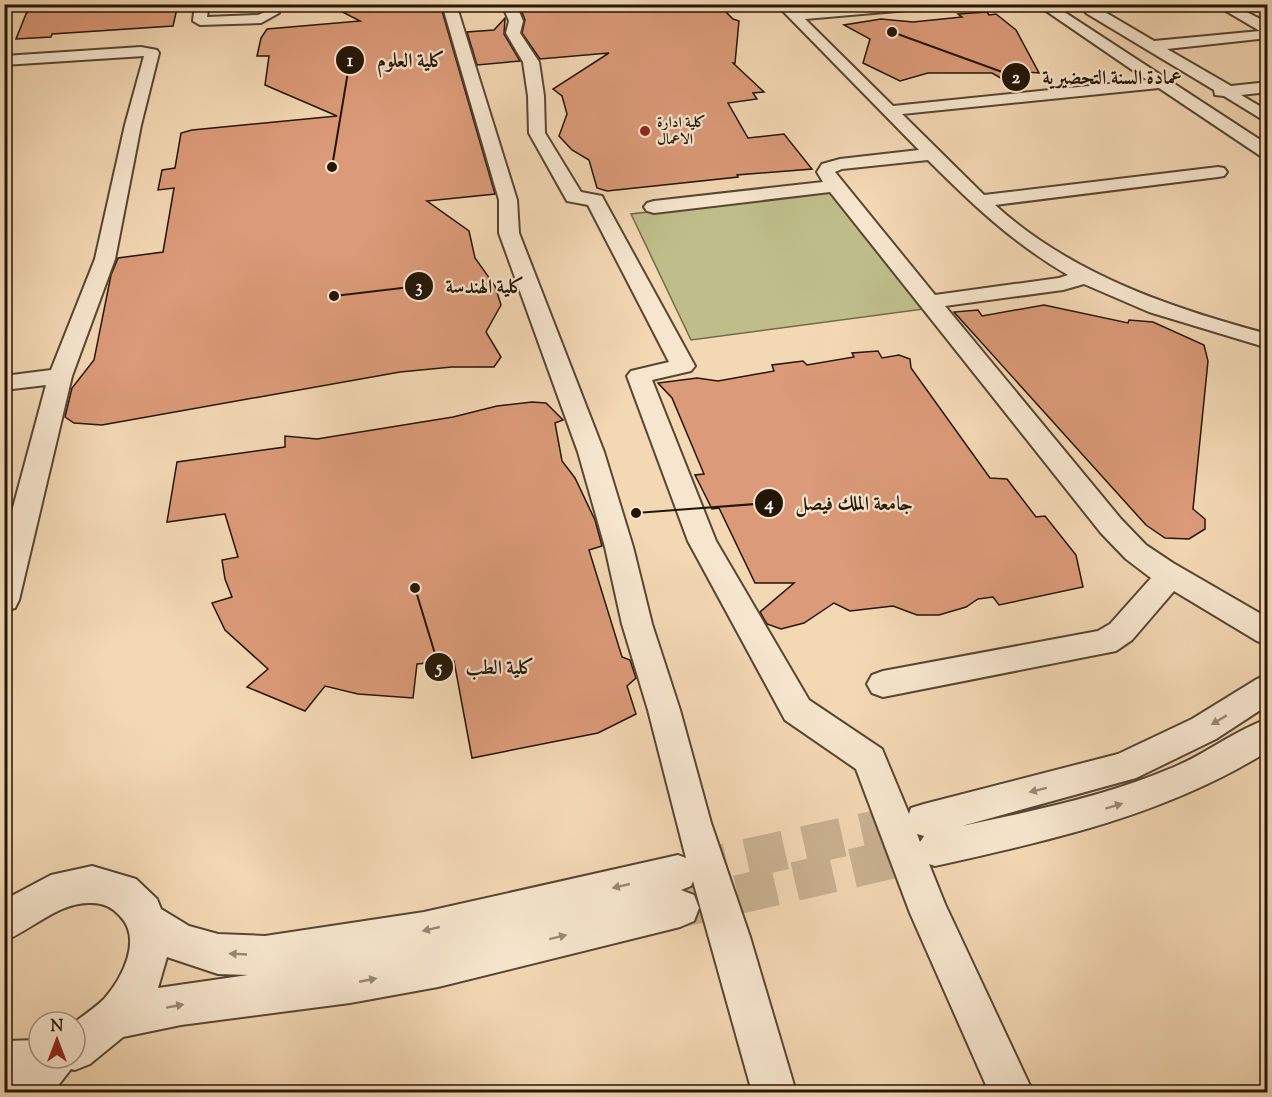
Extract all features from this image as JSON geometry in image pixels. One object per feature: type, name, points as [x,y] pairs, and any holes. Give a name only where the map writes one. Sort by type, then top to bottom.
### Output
[{"type":"street","points":[[4,9],[7,4]]},
{"type":"street","points":[[202,4],[200,21],[235,12],[261,19],[272,13]]},
{"type":"street","points":[[449,4],[508,200],[509,233],[591,452],[619,547],[637,624],[664,710],[693,823],[730,937],[774,1092]]},
{"type":"street","points":[[508,4],[516,21],[513,33],[531,62],[536,96],[537,132],[574,197],[595,200],[683,366],[639,376],[702,541],[797,710],[870,760],[929,913],[1011,1092]]},
{"type":"street","points":[[799,10],[931,4]]},
{"type":"street","points":[[1042,4],[1268,153]]},
{"type":"street","points":[[1054,4],[1268,141]]},
{"type":"street","points":[[1100,4],[1090,5],[1091,10],[1229,92],[1268,118]]},
{"type":"street","points":[[1107,4],[1173,44]]},
{"type":"street","points":[[1220,4],[1268,29]]},
{"type":"street","points":[[799,10],[888,111],[1012,231],[1108,289],[1157,309],[1268,341]]},
{"type":"street","points":[[1151,46],[1268,34]]},
{"type":"street","points":[[4,61],[141,51],[152,53],[133,125],[105,259],[60,376],[4,600]]},
{"type":"street","points":[[888,111],[1162,83]]},
{"type":"street","points":[[1198,95],[1268,87]]},
{"type":"street","points":[[932,154],[840,164],[828,168],[826,172],[929,303],[1111,526],[1136,552],[1268,633]]},
{"type":"street","points":[[980,201],[1218,172]]},
{"type":"street","points":[[654,207],[835,186]]},
{"type":"street","points":[[929,303],[1063,284],[1085,276]]},
{"type":"street","points":[[4,383],[60,376]]},
{"type":"street","points":[[883,684],[1105,642],[1121,632],[1171,575]]},
{"type":"street","points":[[1268,688],[1204,729],[1124,767],[929,834],[1081,816],[1151,794],[1234,755],[1268,733]]},
{"type":"street","points":[[10,914],[62,889],[82,885],[101,885],[118,889],[132,897],[143,909],[149,923],[151,940],[149,959],[143,978],[117,1017],[98,1034],[87,1040]]},
{"type":"street","points":[[117,1017],[181,1004],[350,983],[427,969],[679,891],[265,956],[218,954],[180,943],[149,923]]},
{"type":"street","points":[[4,1062],[27,1063]]},
{"type":"street","points":[[27,1092],[47,1070]]},
{"type":"shaded area","points":[[831,191],[924,309],[691,340],[631,214]]},
{"type":"building","points":[[35,4],[178,4],[173,26],[52,34],[51,37],[16,39],[26,14]]},
{"type":"building","points":[[327,4],[440,4],[495,194],[427,201],[469,231],[475,258],[495,286],[501,305],[486,332],[501,357],[494,367],[452,367],[400,372],[102,425],[74,423],[65,417],[72,388],[94,360],[111,275],[118,258],[163,252],[174,188],[158,190],[162,170],[175,168],[181,133],[337,116],[265,85],[269,56],[257,56],[261,38],[267,29],[360,21]]},
{"type":"building","points":[[519,4],[718,4],[733,19],[739,21],[735,63],[733,63],[764,92],[753,93],[757,99],[728,103],[748,138],[784,134],[812,169],[737,175],[738,177],[607,191],[597,188],[589,160],[572,150],[559,136],[567,114],[562,96],[553,89],[609,53],[540,59],[522,33],[525,20]]},
{"type":"building","points":[[987,12],[989,15],[996,14],[1016,30],[1039,73],[1026,72],[1021,80],[1006,81],[992,73],[928,73],[900,81],[863,63],[870,39],[844,25],[881,19],[913,22],[962,17],[958,14]]},
{"type":"building","points":[[505,18],[504,34],[520,61],[477,65],[467,32],[494,30]]},
{"type":"building","points":[[1044,305],[1128,323],[1129,320],[1153,322],[1204,345],[1208,361],[1193,509],[1205,519],[1205,529],[1189,539],[1165,538],[1146,525],[954,312],[978,310],[982,316]]},
{"type":"building","points":[[878,351],[882,358],[899,355],[910,359],[911,368],[990,478],[1007,479],[1036,517],[1045,516],[1076,555],[1083,587],[999,605],[993,597],[978,599],[966,607],[939,615],[917,615],[893,606],[850,611],[834,603],[804,623],[781,629],[767,624],[760,612],[794,583],[755,583],[719,508],[712,509],[695,475],[704,474],[672,398],[658,383],[697,378],[718,381],[774,371],[772,365],[803,361],[807,365],[854,357],[852,353]]},
{"type":"building","points":[[532,402],[546,403],[563,420],[555,423],[562,461],[575,478],[595,520],[602,546],[589,550],[622,657],[630,660],[636,678],[627,686],[636,714],[598,733],[472,758],[454,661],[417,664],[413,698],[358,694],[325,686],[305,711],[247,687],[268,669],[225,630],[212,603],[232,597],[225,579],[222,560],[238,557],[225,514],[167,522],[177,462],[285,447],[285,436],[317,439],[453,417],[497,406]]},
{"type":"tunnel","points":[[689,871],[916,821]]},
{"type":"tunnel","points":[[680,908],[927,851]]},
{"type":"place","name":"عمادة السنة التحضيرية","points":[[892,32]]},
{"type":"place","name":"كلية ادارة الاعمال","points":[[645,131]]},
{"type":"place","name":"كلية العلوم","points":[[332,167]]},
{"type":"place","name":"كلية الهندسة","points":[[334,296]]},
{"type":"place","name":"جامعة الملك فيصل","points":[[636,513]]},
{"type":"place","name":"كلية الطب","points":[[415,588]]}]
